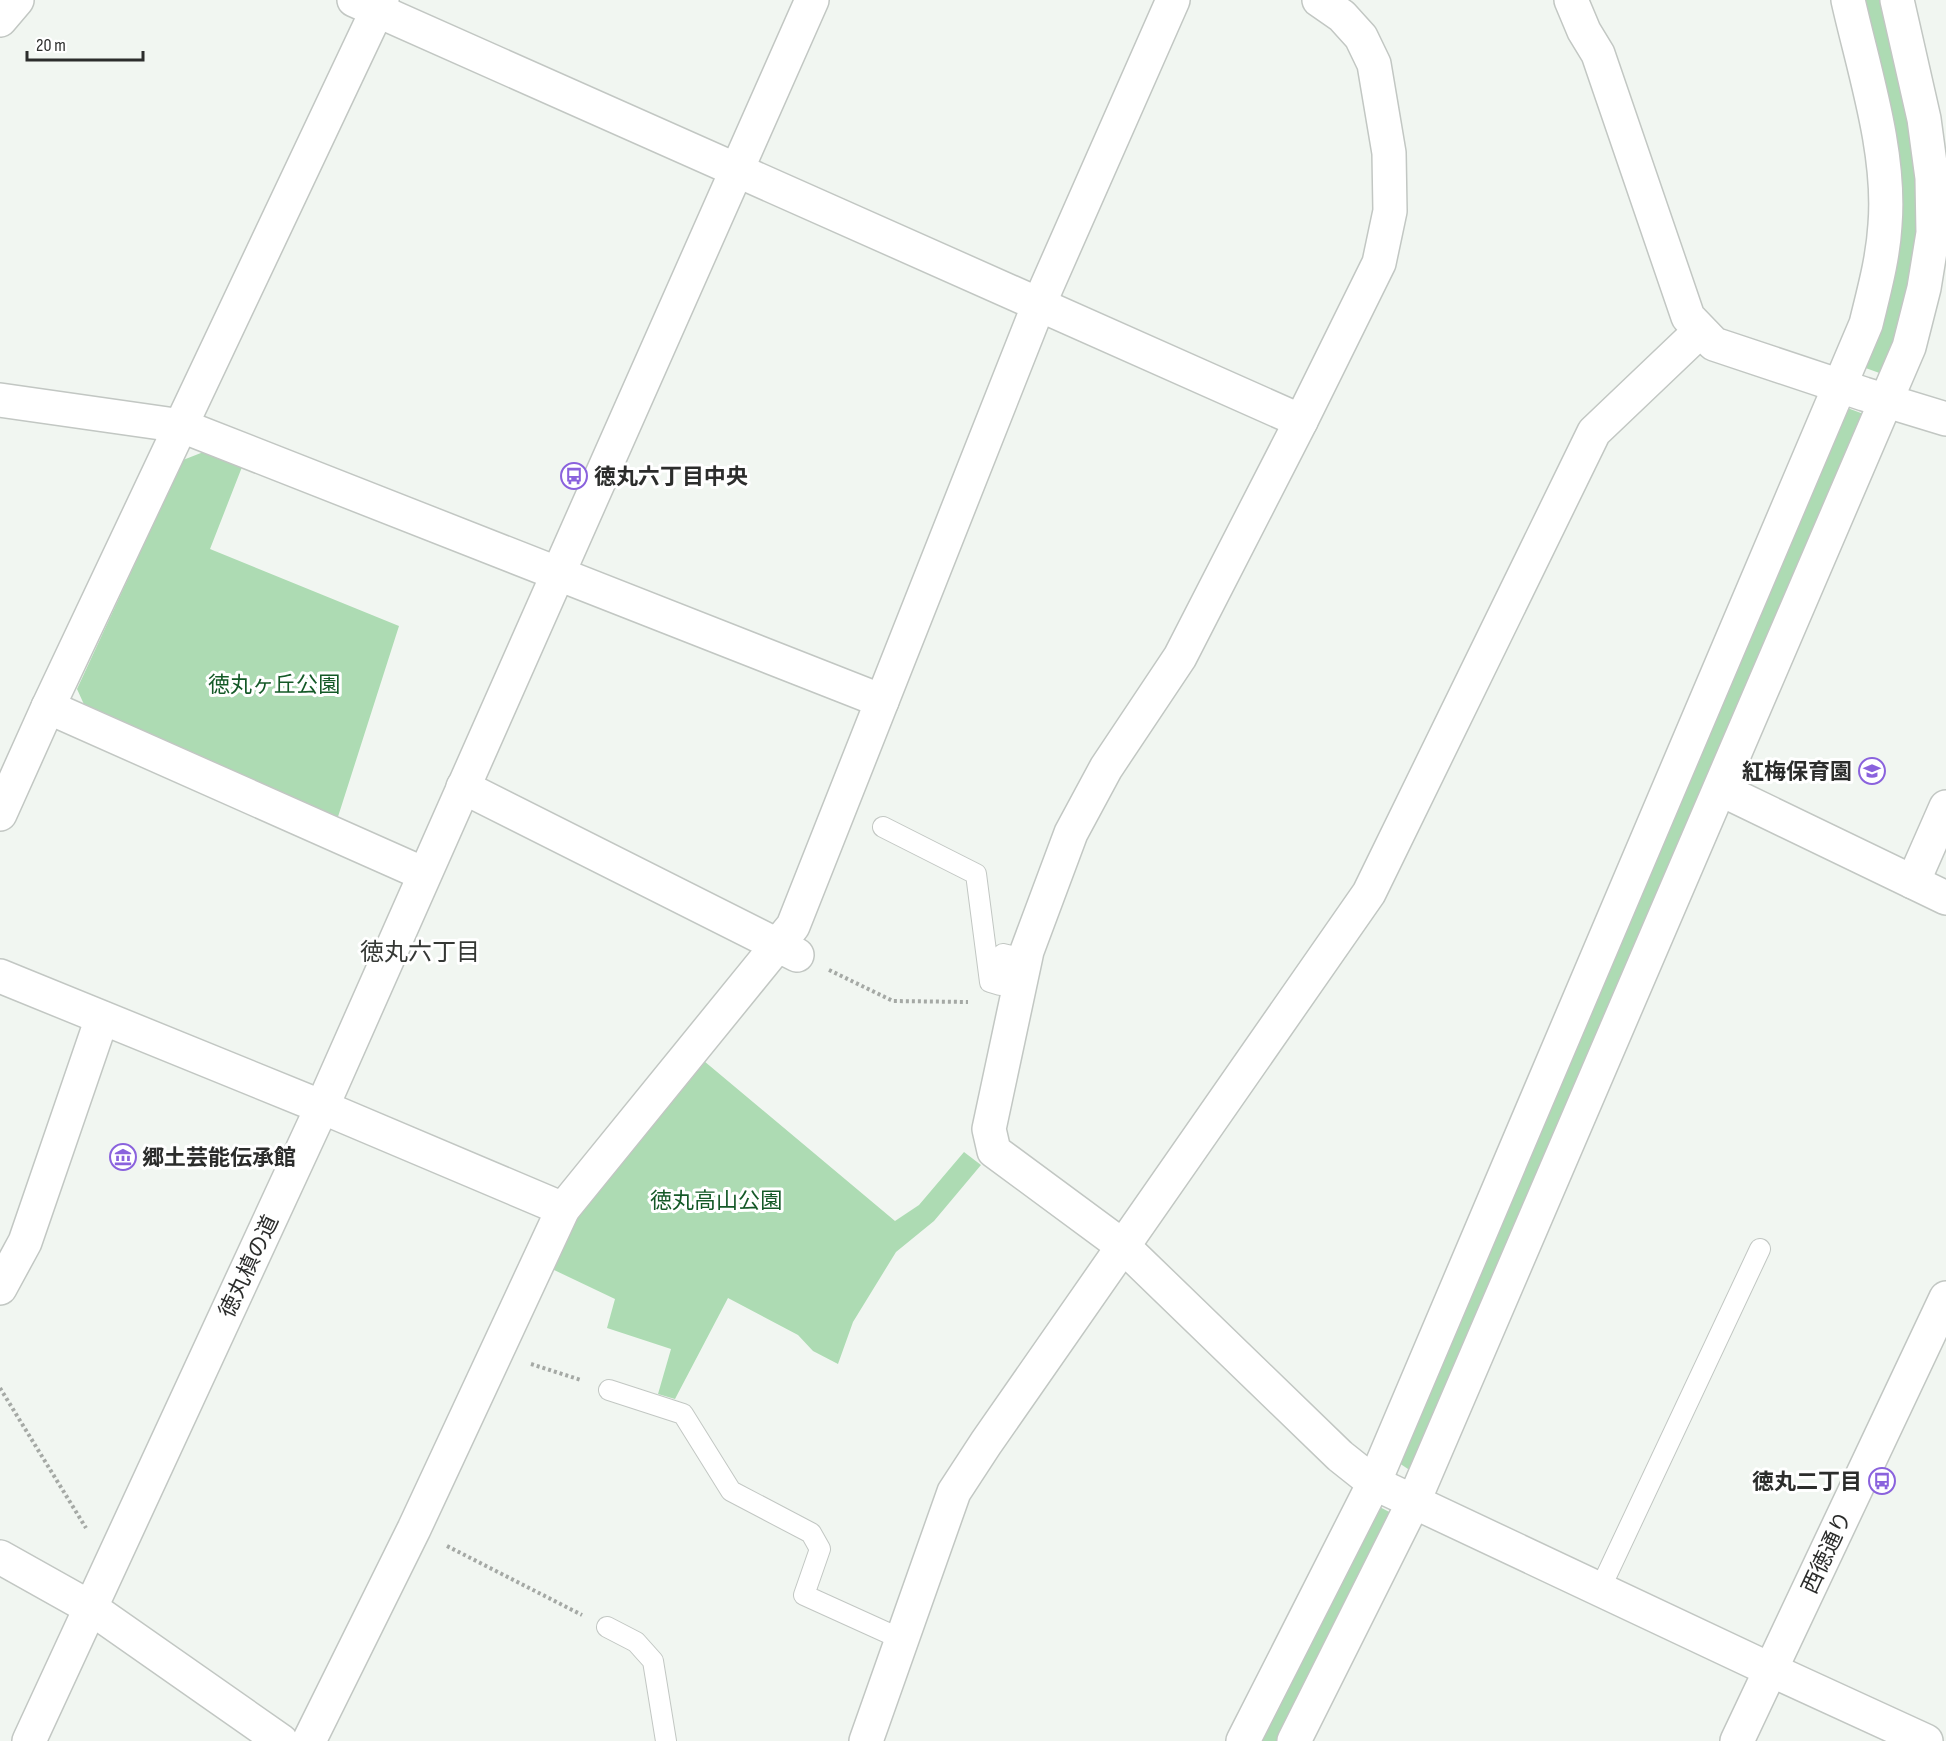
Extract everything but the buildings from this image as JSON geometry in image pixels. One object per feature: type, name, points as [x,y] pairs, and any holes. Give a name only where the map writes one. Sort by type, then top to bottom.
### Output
[{"type":"street","points":[[0,20],[17,0]]},
{"type":"street","name":"徳丸槙の道","points":[[29,1741],[322,1107],[812,0]]},
{"type":"street","points":[[309,1741],[414,1529],[563,1209],[789,950],[793,927],[846,812],[882,702],[1039,304],[1173,0]]},
{"type":"street","points":[[1319,0],[1342,15],[1360,37],[1374,64],[1389,153],[1390,211],[1379,263],[1301,422],[1180,657],[1106,768],[1071,833],[1007,1003],[989,1129],[993,1151],[1124,1247],[1340,1456],[1374,1483],[1926,1741]]},
{"type":"street","points":[[1571,0],[1584,31],[1598,54],[1688,317],[1714,344],[1840,387],[1946,419]]},
{"type":"street","points":[[1243,1741],[1374,1483],[1866,324],[1879,275],[1885,224],[1884,177],[1878,130],[1848,0]]},
{"type":"street","points":[[1294,1741],[1413,1503],[1909,347],[1924,288],[1933,233],[1932,178],[1924,118],[1897,0]]},
{"type":"street","points":[[0,814],[48,707],[182,426],[371,3],[737,170],[1301,422]]},
{"type":"street","points":[[866,1741],[954,1492],[1369,893],[1594,432],[1701,331]]},
{"type":"street","points":[[0,400],[182,426],[882,702]]},
{"type":"street","points":[[48,707],[424,874]]},
{"type":"street","points":[[463,787],[789,950]]},
{"type":"street","points":[[1720,789],[1946,898]]},
{"type":"street","points":[[1913,882],[1946,807]]},
{"type":"street","points":[[0,976],[322,1107],[563,1209]]},
{"type":"street","points":[[0,1288],[25,1242],[102,1018]]},
{"type":"street","name":"西徳通り","points":[[1737,1741],[1946,1298]]},
{"type":"street","points":[[0,1557],[91,1608],[281,1741]]},
{"type":"lane","points":[[883,826],[976,874],[990,982],[1000,985],[1003,954],[1025,959]]},
{"type":"lane","points":[[1600,1589],[1760,1249]]},
{"type":"lane","points":[[609,1390],[683,1414],[731,1491],[811,1533],[820,1548],[804,1595],[901,1639]]},
{"type":"lane","points":[[607,1627],[636,1642],[653,1661],[666,1741]]},
{"type":"path","points":[[789,950],[893,1001],[1007,1003]]},
{"type":"path","points":[[537,1366],[586,1382]]},
{"type":"path","points":[[0,1388],[110,1566]]},
{"type":"path","points":[[466,1556],[551,1599]]},
{"type":"green space","points":[[1859,0],[1888,0],[1915,119],[1922,230],[1885,375],[1860,366],[1889,275]]},
{"type":"green space","points":[[1842,406],[1869,416],[1417,1475],[1393,1459]]},
{"type":"green space","name":"徳丸ヶ丘公園","points":[[206,451],[242,467],[210,549],[399,626],[336,823],[87,711],[77,689],[183,460]]},
{"type":"green space","name":"徳丸高山公園","points":[[704,1061],[895,1221],[919,1205],[964,1152],[981,1165],[934,1221],[896,1252],[853,1322],[838,1364],[813,1351],[798,1335],[728,1298],[675,1399],[658,1394],[671,1349],[607,1328],[615,1299],[552,1269],[583,1206]]},
{"type":"green space","points":[[1372,1503],[1397,1516],[1283,1741],[1252,1741]]},
{"type":"place","name":"徳丸六丁目中央","points":[[574,476]]},
{"type":"place","name":"紅梅保育園","points":[[1872,771]]},
{"type":"place","name":"郷土芸能伝承館","points":[[123,1157]]},
{"type":"place","name":"徳丸二丁目","points":[[1882,1481]]},
{"type":"district","name":"徳丸六丁目","points":[[420,952]]}]
